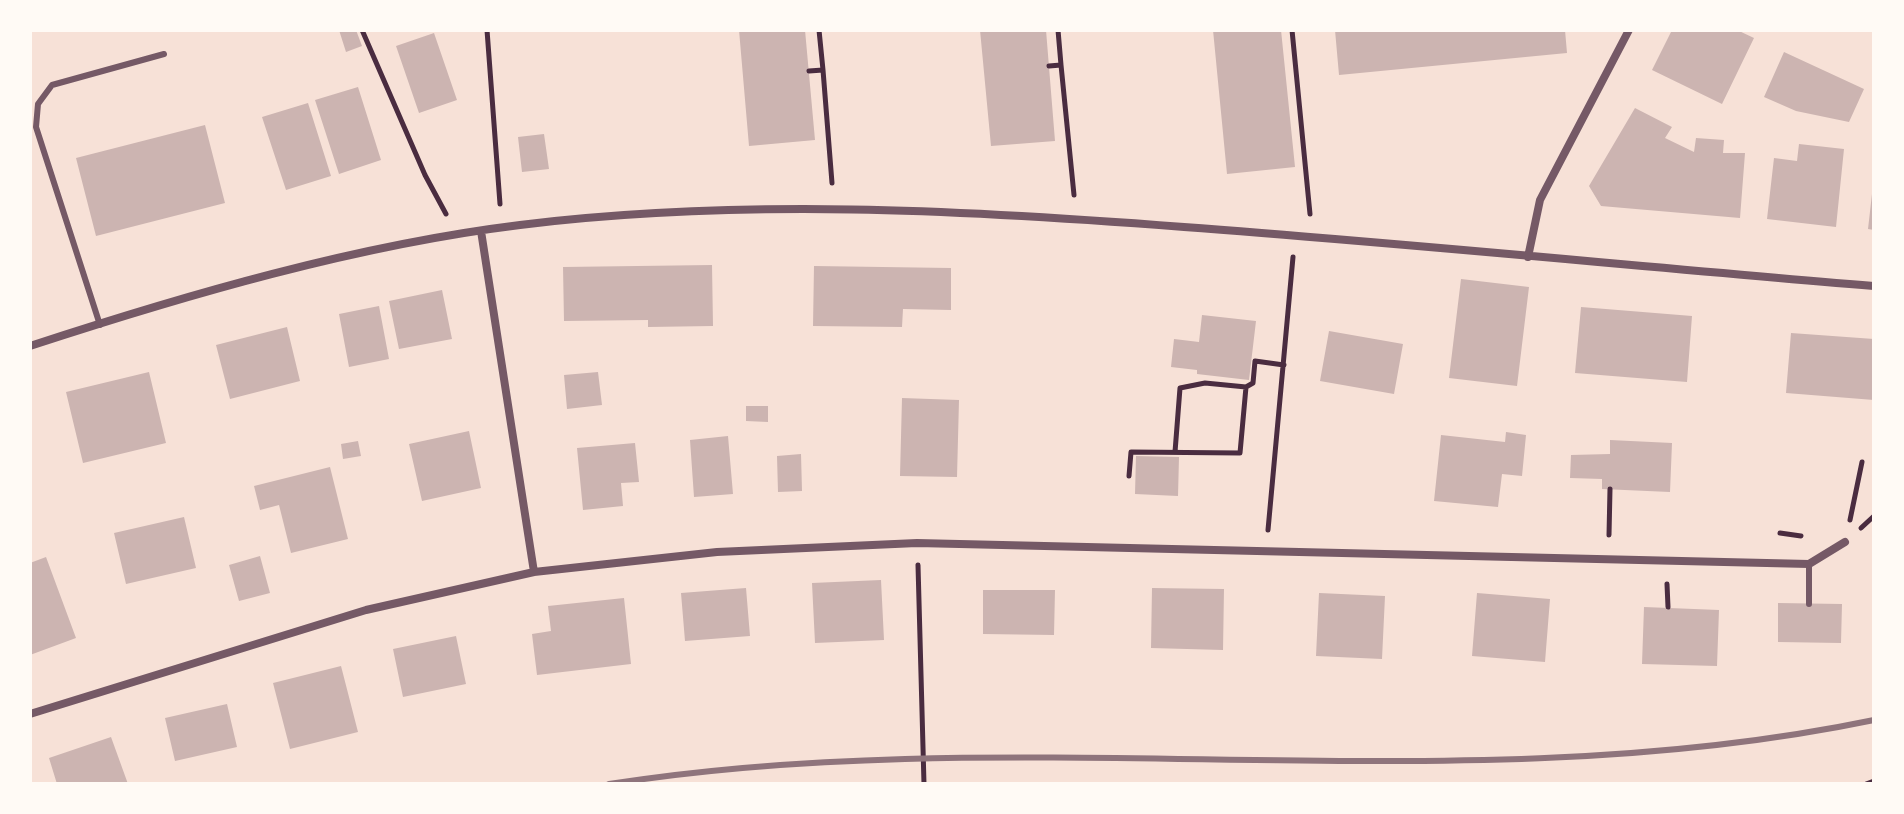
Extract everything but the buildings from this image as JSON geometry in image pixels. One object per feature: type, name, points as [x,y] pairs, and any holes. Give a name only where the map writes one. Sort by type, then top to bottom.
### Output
[{"type":"street","points":[[1528,257],[1540,200],[1629,30]]},
{"type":"street","points":[[30,346],[281,274],[481,231],[699,212],[874,208],[974,211],[1279,234],[1874,286]]},
{"type":"street","points":[[481,231],[534,572]]},
{"type":"street","points":[[30,714],[352,614],[534,572],[717,552],[917,543],[1809,564],[1845,542]]},
{"type":"lane","points":[[100,325],[36,127],[38,104],[52,85],[164,54]]},
{"type":"lane","points":[[1809,564],[1809,604]]},
{"type":"path","points":[[362,30],[425,175],[448,218]]},
{"type":"path","points":[[487,30],[500,209]]},
{"type":"path","points":[[819,30],[832,183]]},
{"type":"path","points":[[1058,30],[1074,196]]},
{"type":"path","points":[[1292,30],[1310,215]]},
{"type":"path","points":[[1049,66],[1061,65]]},
{"type":"path","points":[[809,71],[823,70]]},
{"type":"path","points":[[1268,531],[1294,254]]},
{"type":"path","points":[[1175,452],[1180,388],[1205,383],[1246,387],[1253,383],[1255,361],[1284,365]]},
{"type":"path","points":[[1129,476],[1131,452],[1240,453],[1246,387]]},
{"type":"path","points":[[1854,497],[1862,462]]},
{"type":"path","points":[[1609,540],[1610,489]]},
{"type":"path","points":[[917,560],[924,784]]},
{"type":"path","points":[[1866,784],[1874,781]]},
{"type":"railway","points":[[609,784],[767,766],[925,758],[1401,761],[1559,757],[1717,745],[1874,720]]}]
